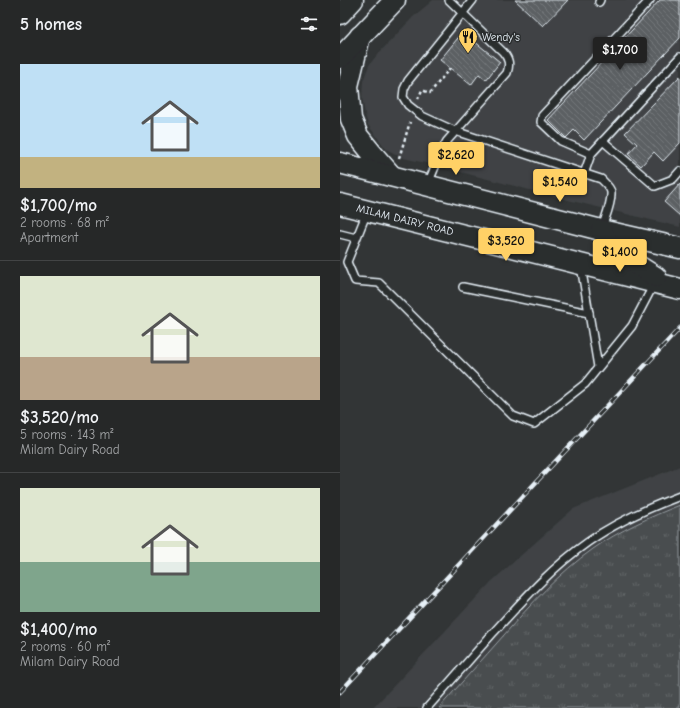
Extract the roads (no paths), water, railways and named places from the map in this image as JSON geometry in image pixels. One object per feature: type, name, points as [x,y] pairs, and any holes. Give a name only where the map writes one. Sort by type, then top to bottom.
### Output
[{"type":"main road","points":[[340,14],[353,0]]},
{"type":"main road","points":[[340,58],[395,0]]},
{"type":"main road","points":[[360,36],[348,86],[351,119],[358,136],[371,152],[428,185],[601,230],[680,248]]},
{"type":"main road","points":[[340,163],[395,167]]},
{"type":"main road","name":"MILAM DAIRY ROAD","points":[[340,204],[668,286]]},
{"type":"main road","points":[[601,230],[609,243],[618,253],[668,286]]},
{"type":"lane","points":[[428,185],[440,152],[455,131],[507,73],[509,65],[508,58],[503,52],[449,0]]},
{"type":"lane","points":[[473,0],[408,81],[404,89],[403,97],[414,111],[455,131],[601,179],[607,184],[611,192],[610,201],[601,230]]},
{"type":"lane","points":[[591,154],[561,141],[541,122],[542,116],[650,0]]},
{"type":"lane","points":[[584,174],[591,154],[680,56]]},
{"type":"lane","points":[[603,141],[655,186],[673,179],[680,171]]},
{"type":"lane","points":[[367,211],[347,262],[355,281],[379,283],[513,416],[534,424],[585,384],[632,326],[668,286]]},
{"type":"lane","points":[[340,234],[356,238]]},
{"type":"lane","points":[[580,264],[598,367]]},
{"type":"lane","points":[[463,287],[589,313]]},
{"type":"lane","points":[[427,708],[524,599],[554,569],[588,542],[631,516],[680,496]]},
{"type":"railway","points":[[340,692],[680,328]]},
{"type":"place","name":"Wendy's","points":[[468,54]]}]
